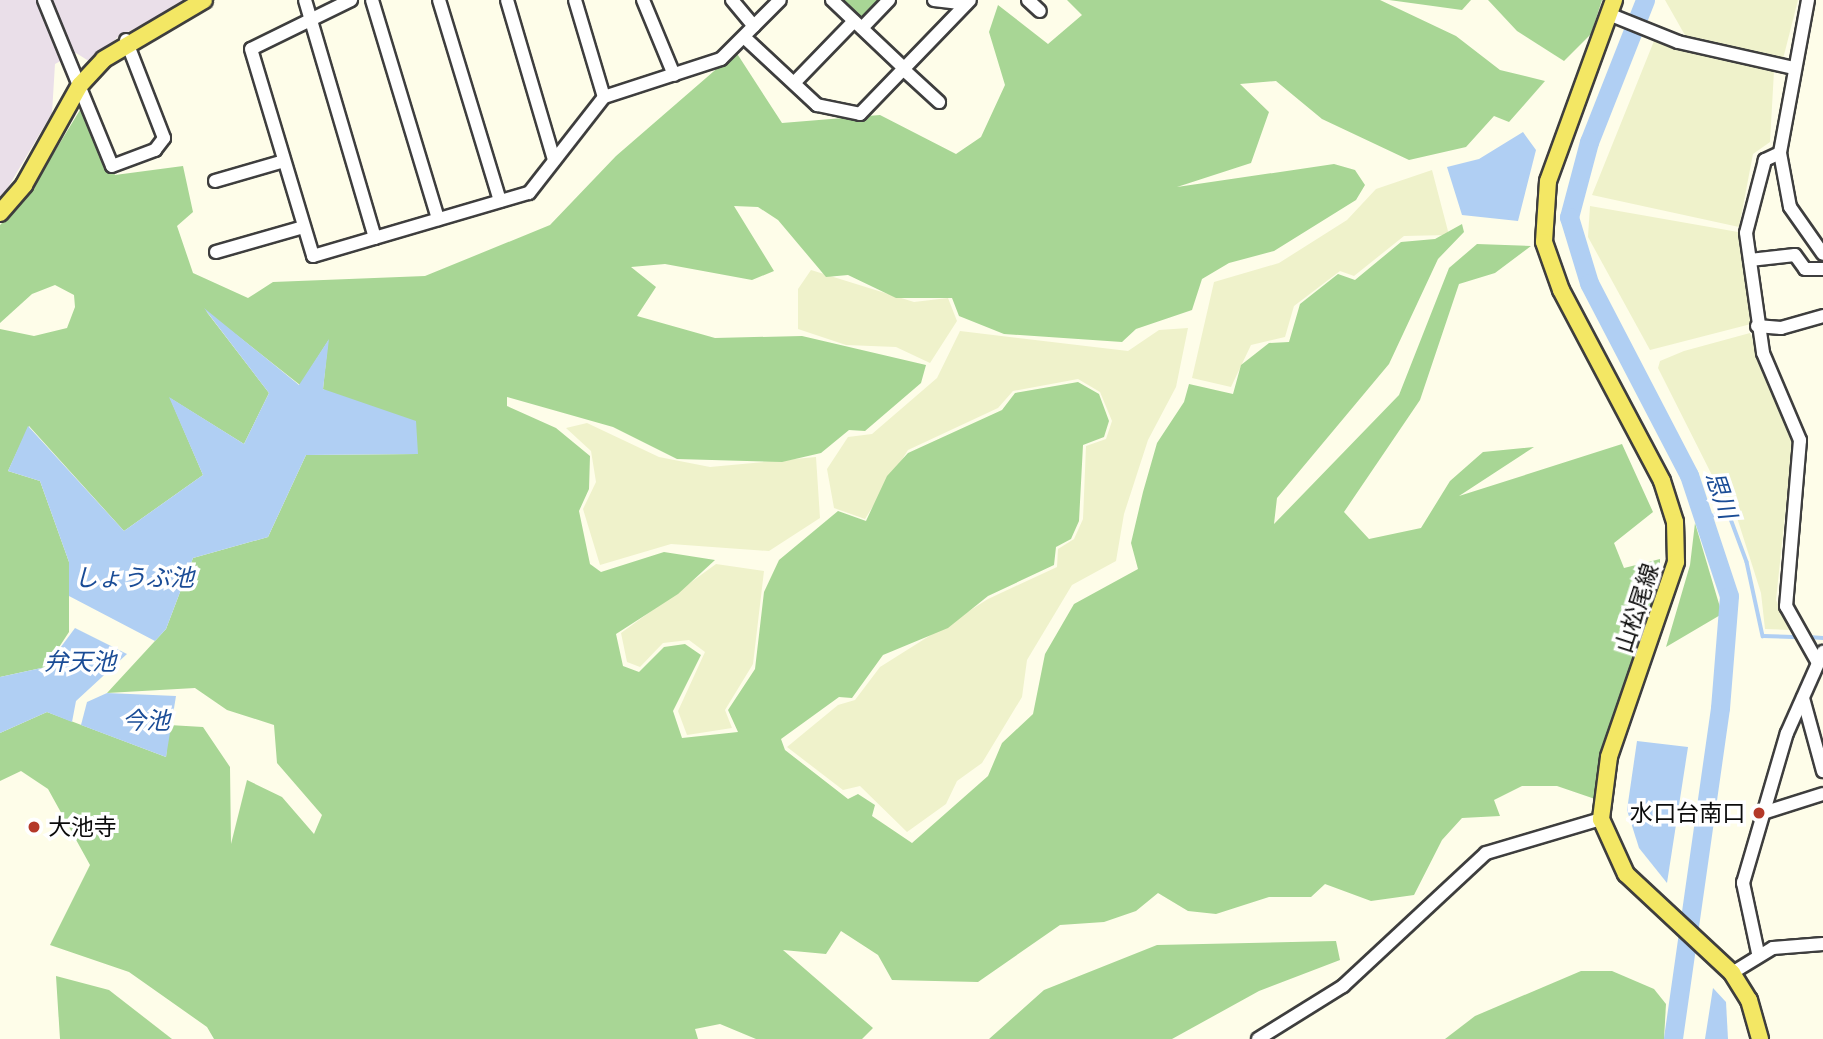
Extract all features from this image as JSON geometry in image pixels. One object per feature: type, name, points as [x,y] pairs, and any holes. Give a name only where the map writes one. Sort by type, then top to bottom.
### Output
[{"type":"main road","points":[[0,213],[24,185],[80,85],[126,40],[204,0]]},
{"type":"main road","name":"山松尾線","points":[[1601,819],[1609,757],[1676,562],[1675,522],[1662,481],[1561,290],[1544,242],[1548,181],[1616,12]]},
{"type":"main road","points":[[1601,819],[1626,874],[1731,973],[1749,1000],[1760,1039]]},
{"type":"street","points":[[44,0],[112,166],[155,150],[164,138],[126,40]]},
{"type":"street","points":[[305,0],[375,238]]},
{"type":"street","points":[[351,0],[251,49],[313,256],[529,193],[604,97],[722,59],[780,0]]},
{"type":"street","points":[[372,0],[438,219]]},
{"type":"street","points":[[439,0],[500,201]]},
{"type":"street","points":[[507,0],[554,160]]},
{"type":"street","points":[[575,0],[604,97]]},
{"type":"street","points":[[643,0],[674,75]]},
{"type":"street","points":[[732,0],[754,26]]},
{"type":"street","points":[[832,0],[939,102]]},
{"type":"street","points":[[794,83],[858,24],[890,0]]},
{"type":"street","points":[[934,0],[968,2]]},
{"type":"street","points":[[1028,0],[1040,11]]},
{"type":"street","points":[[1808,0],[1793,68],[1780,153],[1790,207],[1823,252]]},
{"type":"street","points":[[744,37],[817,105],[860,114],[968,2]]},
{"type":"street","points":[[1616,12],[1650,32],[1793,68]]},
{"type":"street","points":[[1758,953],[1744,883],[1763,813],[1803,698],[1821,657],[1799,636],[1786,591],[1800,440],[1757,326],[1746,233],[1765,160],[1780,153]]},
{"type":"street","points":[[215,181],[284,161]]},
{"type":"street","points":[[216,252],[304,227]]},
{"type":"street","points":[[1750,260],[1795,255],[1805,269],[1823,269]]},
{"type":"street","points":[[1757,326],[1781,328],[1823,316]]},
{"type":"street","points":[[1803,698],[1823,771]]},
{"type":"street","points":[[1763,813],[1823,794]]},
{"type":"street","points":[[1258,1039],[1343,986],[1486,853],[1601,819]]},
{"type":"street","points":[[1731,973],[1758,953],[1823,944]]},
{"type":"shaded area","points":[[0,0],[190,0],[118,37],[92,63],[76,53],[55,64],[52,113],[0,201]]},
{"type":"green space","points":[[839,0],[884,0],[860,20]]},
{"type":"green space","points":[[1067,0],[1380,0],[1456,36],[1500,70],[1545,81],[1509,122],[1494,116],[1466,147],[1409,160],[1322,119],[1276,81],[1240,84],[1269,112],[1251,163],[1177,187],[1334,164],[1355,170],[1365,185],[1356,200],[1274,251],[1229,263],[1202,279],[1192,310],[1136,329],[1122,342],[1004,334],[959,316],[952,298],[896,298],[848,275],[826,277],[778,220],[758,207],[734,206],[774,271],[752,280],[665,264],[631,267],[656,287],[637,316],[715,338],[802,336],[926,365],[921,383],[865,431],[849,430],[821,453],[782,462],[677,459],[613,427],[507,397],[507,406],[556,428],[590,456],[589,489],[579,511],[590,564],[601,572],[664,552],[715,560],[678,594],[616,634],[623,666],[639,672],[664,647],[685,644],[701,655],[673,711],[682,738],[738,732],[728,710],[755,669],[764,592],[779,560],[838,511],[866,521],[887,476],[908,453],[1002,410],[1015,393],[1078,382],[1099,394],[1109,421],[1104,437],[1083,445],[1079,521],[1071,539],[1056,547],[1054,565],[988,596],[948,628],[883,655],[852,698],[839,697],[781,739],[785,750],[848,799],[858,794],[875,805],[872,816],[912,843],[988,776],[1002,743],[1033,714],[1045,654],[1074,604],[1138,569],[1131,543],[1143,492],[1157,443],[1184,402],[1189,384],[1233,394],[1241,365],[1269,343],[1289,342],[1300,304],[1338,274],[1355,280],[1401,242],[1435,239],[1462,224],[1464,232],[1438,259],[1389,364],[1277,498],[1274,524],[1399,395],[1449,268],[1477,244],[1531,246],[1495,273],[1459,284],[1420,400],[1344,512],[1369,539],[1421,528],[1450,481],[1483,452],[1534,447],[1459,496],[1622,444],[1653,512],[1614,543],[1624,568],[1660,559],[1660,595],[1600,760],[1595,799],[1557,786],[1522,786],[1494,800],[1500,816],[1462,818],[1442,840],[1414,895],[1371,901],[1325,884],[1311,897],[1269,897],[1216,914],[1188,911],[1158,893],[1136,911],[1104,922],[1060,925],[978,982],[892,980],[878,955],[841,931],[826,954],[783,950],[873,1028],[862,1039],[756,1039],[720,1024],[695,1029],[698,1039],[214,1039],[207,1027],[129,972],[50,945],[90,865],[48,789],[21,771],[0,781],[0,733],[47,712],[166,757],[169,725],[203,727],[230,767],[231,844],[247,780],[282,797],[314,834],[322,815],[277,763],[274,725],[227,710],[195,688],[107,693],[166,629],[193,558],[268,537],[306,455],[417,454],[323,389],[328,341],[300,385],[206,311],[269,393],[244,444],[170,398],[203,475],[124,531],[29,426],[8,471],[40,481],[69,562],[69,632],[46,667],[0,677],[0,329],[34,336],[67,328],[75,307],[74,295],[55,285],[32,294],[0,323],[0,225],[27,197],[83,105],[115,175],[183,166],[193,212],[177,226],[193,273],[248,298],[273,282],[425,276],[550,225],[616,156],[736,52],[782,123],[880,115],[956,154],[981,137],[1005,85],[989,32],[998,5],[1048,44],[1082,15]]},
{"type":"green space","points":[[1389,0],[1471,0],[1462,10]]},
{"type":"green space","points":[[1488,0],[1602,0],[1591,34],[1564,61],[1517,31]]},
{"type":"green space","points":[[1665,0],[1798,0],[1783,59],[1686,37]]},
{"type":"green space","points":[[1654,41],[1774,71],[1770,142],[1753,154],[1739,227],[1592,195]]},
{"type":"green space","points":[[1432,170],[1449,235],[1404,236],[1354,276],[1340,271],[1294,306],[1285,337],[1251,345],[1231,387],[1192,378],[1214,282],[1279,263],[1347,220],[1376,189]]},
{"type":"green space","points":[[1590,206],[1738,232],[1751,324],[1650,350],[1588,237]]},
{"type":"green space","points":[[811,270],[914,302],[948,298],[957,321],[930,363],[896,347],[846,345],[798,329],[798,289]]},
{"type":"green space","points":[[1188,328],[1176,387],[1148,440],[1124,514],[1116,561],[1072,585],[1027,660],[1022,697],[982,763],[957,781],[946,804],[907,832],[860,786],[843,790],[787,747],[838,705],[855,700],[880,667],[988,599],[1057,567],[1058,549],[1074,539],[1083,519],[1086,446],[1106,439],[1112,421],[1100,392],[1078,379],[1013,391],[998,408],[908,450],[865,519],[834,508],[827,469],[848,437],[872,434],[937,378],[960,331],[1128,351],[1159,330]]},
{"type":"green space","points":[[1750,333],[1793,439],[1776,600],[1790,630],[1765,629],[1761,593],[1733,505],[1727,505],[1658,368],[1660,361],[1684,351]]},
{"type":"green space","points":[[587,423],[659,457],[710,467],[816,457],[820,518],[769,551],[671,544],[600,565],[583,509],[596,482],[591,451],[566,428]]},
{"type":"green space","points":[[1695,523],[1722,614],[1666,647],[1690,565]]},
{"type":"green space","points":[[716,564],[764,571],[753,664],[725,710],[732,728],[687,735],[678,711],[705,652],[689,640],[663,643],[640,667],[627,662],[621,633]]},
{"type":"green space","points":[[1336,941],[1340,960],[1259,991],[1172,1039],[989,1039],[1044,990],[1157,945]]},
{"type":"green space","points":[[1581,971],[1612,971],[1654,989],[1666,1004],[1664,1039],[1445,1039],[1475,1016]]},
{"type":"green space","points":[[56,976],[109,990],[172,1039],[60,1039]]},
{"type":"water","points":[[1523,132],[1536,150],[1518,221],[1462,215],[1447,167],[1479,159]]},
{"type":"water","name":"しょうぶ池","points":[[204,308],[299,385],[329,339],[323,389],[416,421],[418,454],[306,455],[268,537],[193,558],[166,629],[155,641],[69,596],[69,562],[40,481],[8,471],[28,426],[124,531],[203,475],[169,397],[244,444],[269,393]]},
{"type":"water","name":"弁天池","points":[[75,628],[127,654],[76,701],[72,722],[47,712],[0,733],[0,677],[46,667]]},
{"type":"water","name":"今池","points":[[107,693],[176,696],[166,757],[81,725],[87,702]]},
{"type":"water","points":[[1637,741],[1688,747],[1667,883],[1639,848],[1627,810]]},
{"type":"water","points":[[1713,988],[1726,1002],[1728,1039],[1705,1039]]},
{"type":"waterway","name":"思川","points":[[1645,0],[1589,142],[1569,217],[1589,283],[1689,475],[1729,596],[1720,708],[1673,1039]]},
{"type":"waterway","points":[[1728,511],[1747,562],[1763,636],[1800,637]]},
{"type":"waterway","points":[[1704,519],[1715,515]]},
{"type":"waterway","points":[[1808,637],[1823,638]]},
{"type":"place","name":"水口台南口","points":[[1759,813]]},
{"type":"place","name":"大池寺","points":[[34,827]]}]
